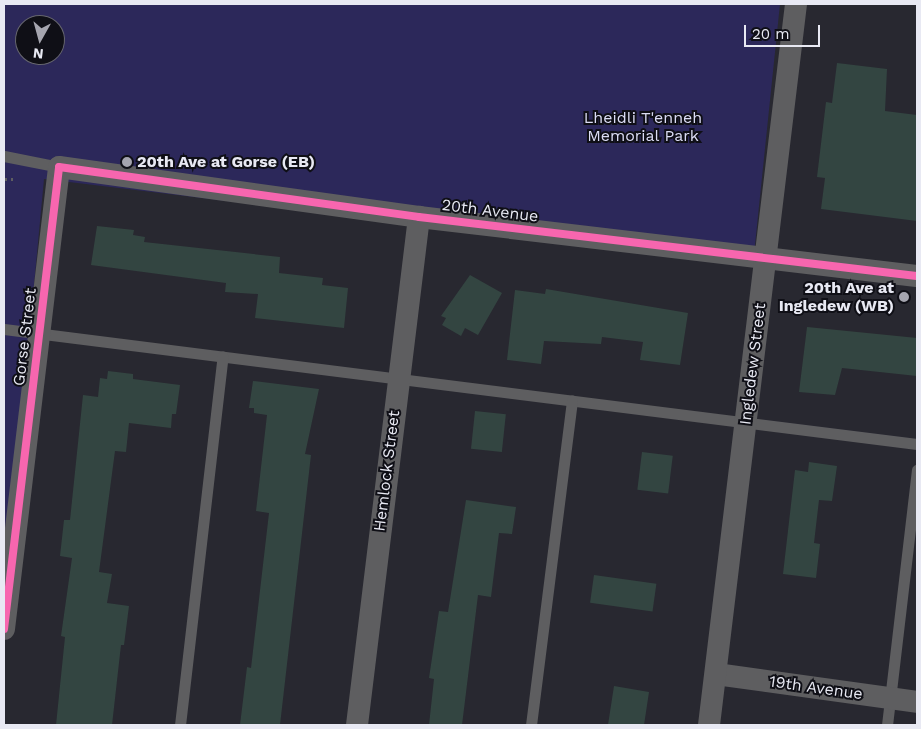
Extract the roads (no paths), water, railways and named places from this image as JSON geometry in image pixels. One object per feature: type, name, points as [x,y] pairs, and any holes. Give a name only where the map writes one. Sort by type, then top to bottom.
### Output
[{"type":"street","name":"Ingledew Street","points":[[709,725],[796,4]]},
{"type":"street","name":"20th Avenue","points":[[59,168],[419,217],[917,276]]},
{"type":"street","name":"Gorse Street","points":[[4,629],[59,168]]},
{"type":"street","name":"Hemlock Street","points":[[357,725],[419,217]]},
{"type":"street","name":"19th Avenue","points":[[716,674],[917,702]]},
{"type":"lane","points":[[4,156],[59,168]]},
{"type":"lane","points":[[4,329],[40,332],[572,401],[746,420],[917,444]]},
{"type":"lane","points":[[180,725],[223,356]]},
{"type":"lane","points":[[530,725],[572,401]]},
{"type":"lane","points":[[887,725],[917,470]]},
{"type":"place","name":"20th Ave at Gorse (EB)","points":[[127,162]]},
{"type":"place","name":"20th Ave at Ingledew (WB)","points":[[904,297]]},
{"type":"park label","name":"Lheidli T'enneh Memorial Park","points":[[643,127]]}]
